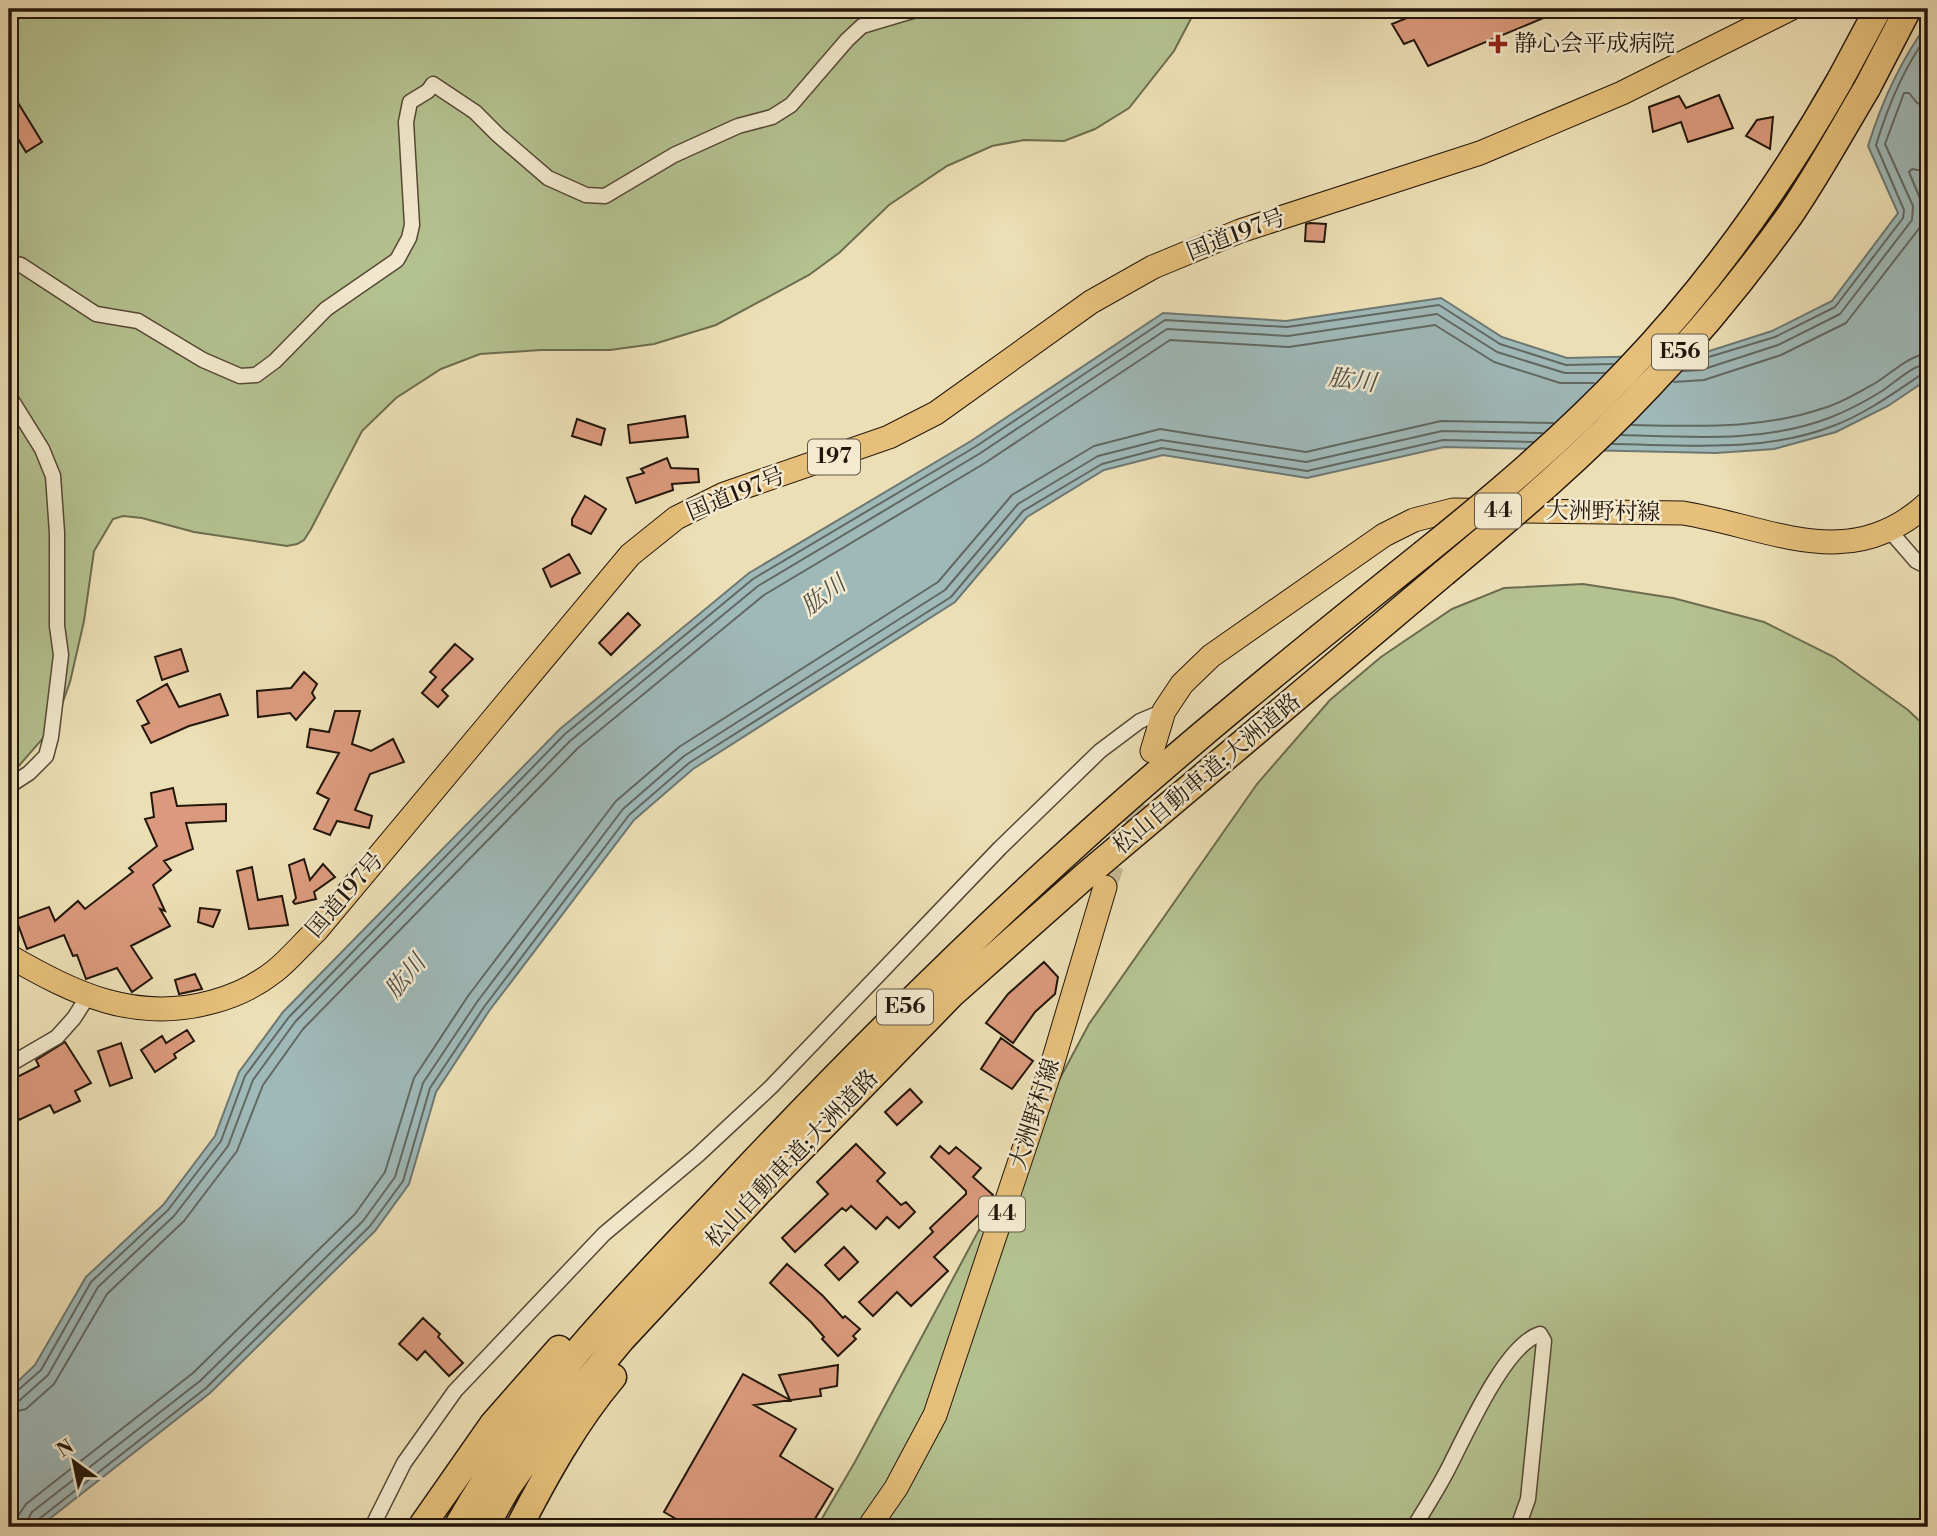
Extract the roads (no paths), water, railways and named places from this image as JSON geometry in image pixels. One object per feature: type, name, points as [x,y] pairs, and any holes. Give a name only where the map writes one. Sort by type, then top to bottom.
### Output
[{"type":"highway","name":"松山自動車道;大洲道路","points":[[457,1527],[525,1419],[579,1350],[807,1105],[935,977],[1068,851],[1523,469],[1636,361],[1720,262],[1807,139],[1878,9]]},
{"type":"highway","name":"松山自動車道;大洲道路","points":[[485,1527],[506,1488],[562,1411],[622,1339],[757,1194],[952,994],[1085,876],[1544,488],[1649,387],[1696,334],[1790,214],[1867,88],[1908,9]]},
{"type":"highway","points":[[421,1527],[493,1424],[586,1318],[648,1256],[732,1185]]},
{"type":"highway","points":[[519,1527],[547,1473],[598,1394],[704,1265],[757,1194]]},
{"type":"main road","name":"国道197号","points":[[9,957],[88,996],[144,1010],[186,1009],[237,995],[275,971],[317,930],[630,555],[676,518],[724,494],[889,437],[936,413],[1091,302],[1153,267],[1240,231],[1480,153],[1622,93],[1790,9]]},
{"type":"main road","name":"大洲野村線","points":[[1152,751],[1164,711],[1182,684],[1211,656],[1384,535],[1414,520],[1453,510],[1683,513],[1832,544],[1860,541],[1890,530],[1928,503]]},
{"type":"main road","name":"大洲野村線","points":[[869,1527],[896,1488],[935,1415],[1052,1065],[1105,887]]},
{"type":"street","points":[[9,262],[21,265],[96,314],[138,321],[203,360],[240,376],[256,375],[275,361],[326,309],[397,260],[409,238],[412,225],[406,122],[410,102],[428,91],[433,84],[475,112],[548,178],[586,195],[605,196],[674,155],[738,126],[772,117],[791,105],[862,26],[919,9]]},
{"type":"street","points":[[9,396],[42,449],[53,476],[57,533],[57,626],[61,655],[51,737],[46,756],[29,773],[9,786]]},
{"type":"street","points":[[1890,530],[1916,561],[1928,568]]},
{"type":"street","points":[[372,1527],[404,1463],[455,1391],[604,1234],[698,1155],[771,1087],[1000,848],[1100,751],[1140,721],[1164,711]]},
{"type":"street","points":[[9,1065],[57,1037],[74,1018],[88,996]]},
{"type":"street","points":[[1413,1527],[1446,1474],[1486,1392],[1528,1338],[1540,1334],[1544,1341],[1528,1499],[1518,1527]]},
{"type":"water","name":"肱川","points":[[1928,23],[1928,65],[1922,84],[1929,114],[1923,144],[1928,147],[1928,379],[1888,406],[1836,432],[1774,449],[1716,453],[1444,447],[1307,478],[1163,455],[1104,470],[1027,517],[955,602],[693,769],[634,820],[489,1011],[436,1092],[409,1184],[375,1231],[210,1393],[39,1527],[9,1527],[9,1390],[35,1365],[86,1277],[163,1205],[215,1136],[239,1072],[283,1012],[560,729],[749,573],[971,441],[1163,313],[1286,321],[1441,298],[1502,337],[1567,358],[1697,355],[1772,331],[1832,301],[1898,213],[1868,146],[1893,82]]},
{"type":"tunnel","points":[[1105,887],[1141,784]]},
{"type":"place","name":"静心会平成病院","points":[[1498,44]]}]
